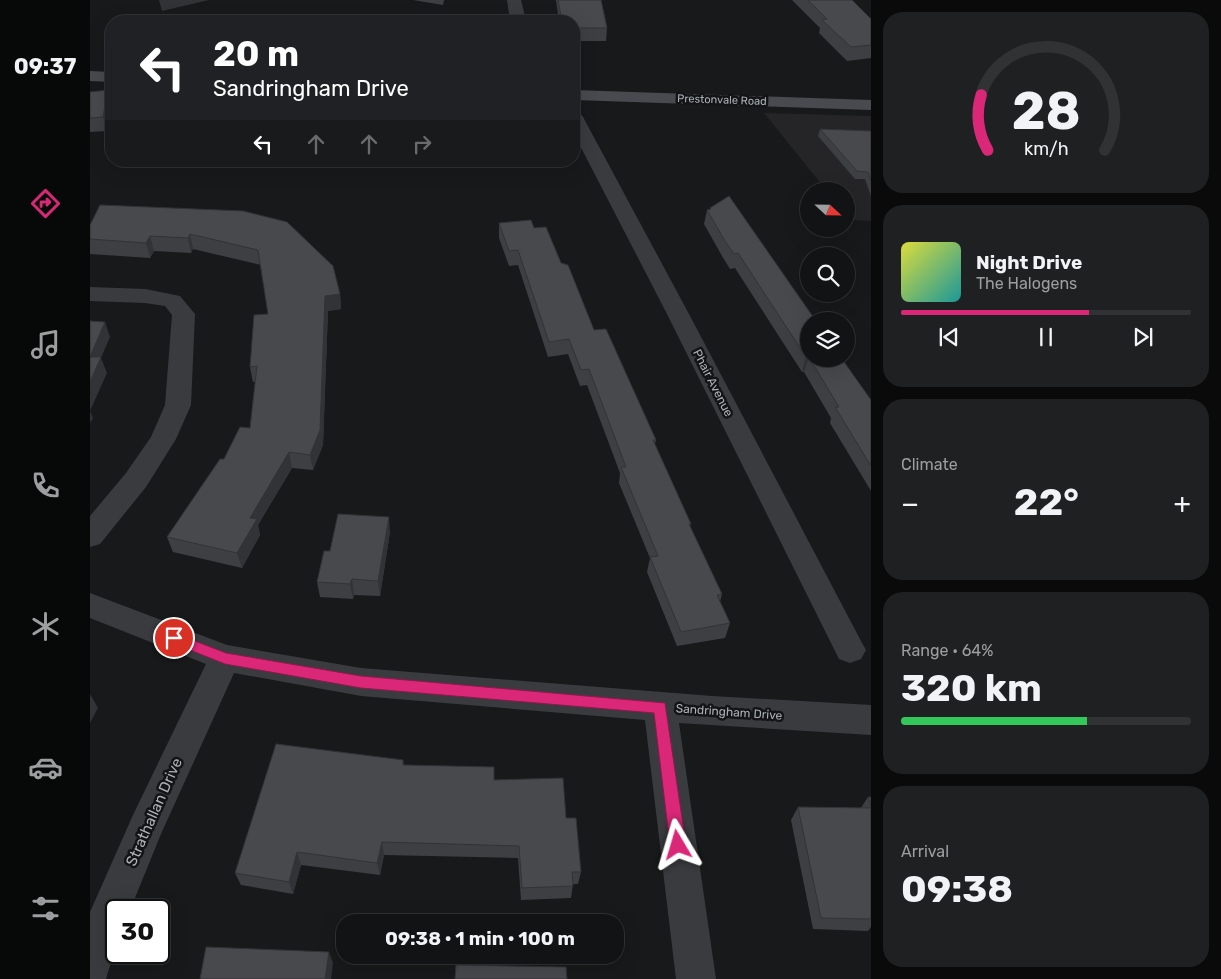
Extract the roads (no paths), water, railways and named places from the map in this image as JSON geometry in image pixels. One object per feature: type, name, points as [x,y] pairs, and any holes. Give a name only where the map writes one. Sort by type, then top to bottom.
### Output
[{"type":"street","points":[[514,0],[517,15]]},
{"type":"street","points":[[90,76],[105,77]]},
{"type":"street","name":"Prestonvale Road","points":[[580,95],[871,105]]},
{"type":"street","name":"Phair Avenue","points":[[580,128],[850,650]]},
{"type":"street","points":[[90,294],[145,296],[172,301],[184,314],[178,405],[163,439],[136,480],[90,536]]},
{"type":"street","name":"Sandringham Drive","points":[[90,605],[225,658],[361,682],[660,707],[871,720]]},
{"type":"street","name":"Strathallan Drive","points":[[90,969],[99,937],[146,827],[225,658]]},
{"type":"street","points":[[660,707],[696,979]]}]
